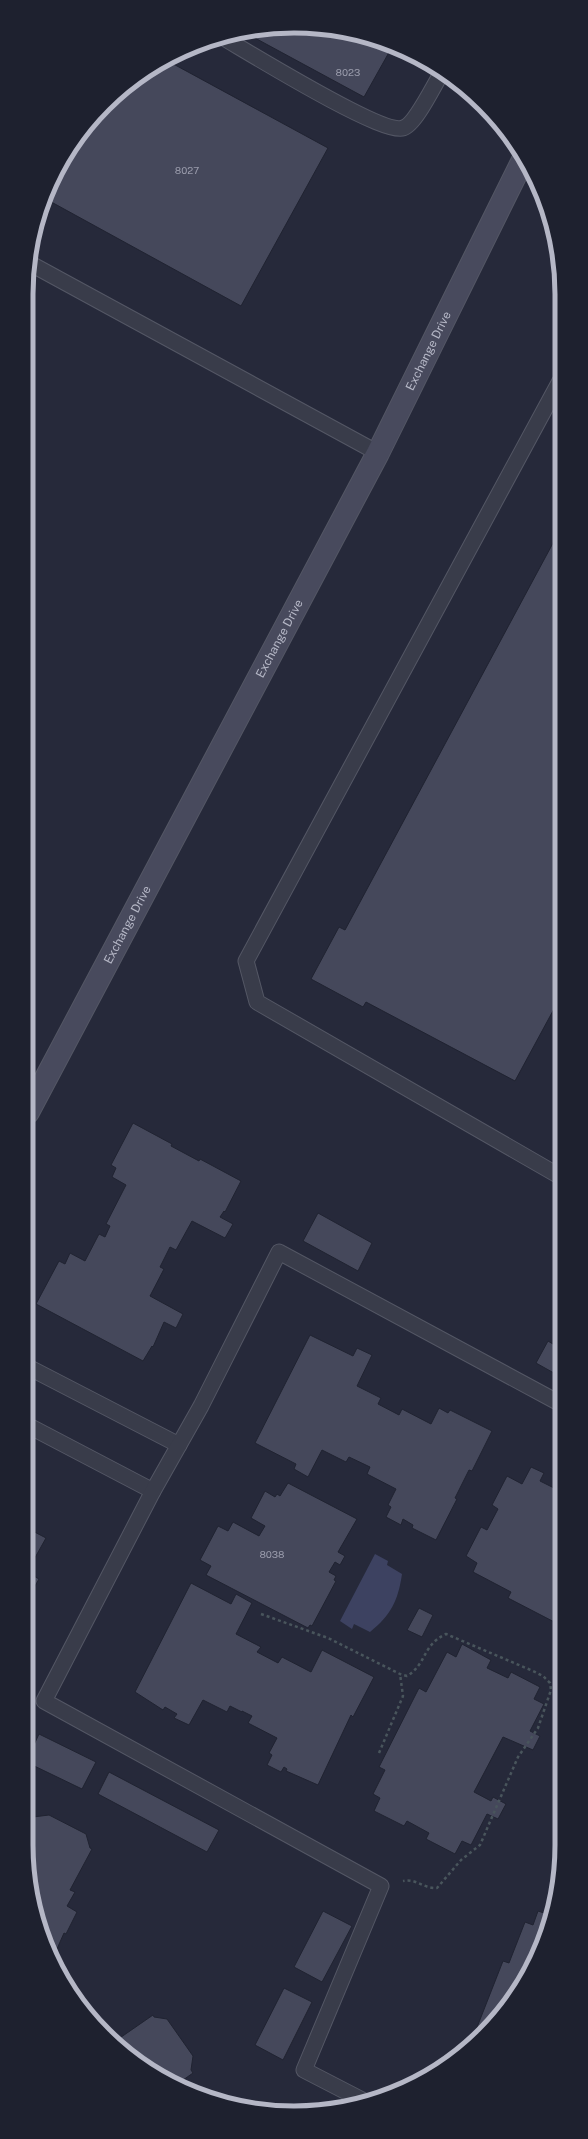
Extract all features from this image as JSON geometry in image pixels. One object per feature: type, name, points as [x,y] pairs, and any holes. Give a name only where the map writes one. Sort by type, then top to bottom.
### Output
[{"type":"street","name":"Exchange Drive","points":[[33,1103],[378,453],[521,165]]},
{"type":"lane","points":[[229,41],[362,116],[392,128],[403,128],[412,121],[439,77]]},
{"type":"lane","points":[[35,266],[378,453]]},
{"type":"lane","points":[[555,390],[246,961],[257,1002],[555,1174]]},
{"type":"lane","points":[[358,2098],[304,2070],[381,1886],[44,1701],[153,1491],[201,1406],[279,1252],[555,1401]]},
{"type":"lane","points":[[33,1370],[179,1445]]},
{"type":"lane","points":[[33,1428],[153,1491]]},
{"type":"path","points":[[261,1614],[328,1638],[400,1674],[407,1676],[416,1670],[429,1646],[435,1639],[446,1634],[543,1676],[550,1683],[551,1690],[538,1728],[518,1757],[480,1845],[461,1860],[437,1888],[430,1889],[410,1879],[381,1886]]},
{"type":"path","points":[[378,1753],[403,1696],[400,1674]]},
{"type":"water","points":[[375,1554],[388,1561],[387,1565],[402,1574],[396,1600],[383,1620],[370,1632],[354,1624],[352,1629],[340,1621]]},
{"type":"building","points":[[294,33],[328,35],[362,42],[390,51],[364,97],[252,36]]},
{"type":"building","points":[[172,63],[328,148],[241,306],[50,201],[68,163],[87,135],[109,109],[135,87]]},
{"type":"building","points":[[555,539],[555,1007],[515,1081],[366,1002],[363,1007],[311,979],[339,927],[345,930]]},
{"type":"building","points":[[133,1123],[172,1144],[171,1146],[199,1161],[200,1159],[241,1181],[225,1212],[224,1211],[220,1217],[233,1224],[225,1238],[192,1221],[176,1250],[170,1247],[160,1267],[164,1269],[150,1296],[183,1314],[176,1328],[164,1322],[153,1347],[152,1346],[143,1361],[36,1304],[59,1261],[65,1264],[70,1253],[85,1261],[99,1234],[105,1237],[110,1226],[106,1224],[126,1185],[112,1177],[116,1168],[111,1165]]},
{"type":"building","points":[[318,1213],[372,1243],[358,1271],[303,1241]]},
{"type":"building","points":[[310,1335],[353,1356],[357,1348],[372,1355],[357,1386],[381,1398],[378,1404],[399,1415],[402,1409],[431,1424],[439,1408],[448,1413],[450,1410],[492,1431],[472,1471],[469,1470],[455,1498],[457,1499],[436,1540],[412,1528],[413,1525],[403,1519],[401,1525],[386,1517],[391,1507],[388,1505],[396,1489],[367,1474],[370,1467],[349,1457],[346,1462],[322,1450],[308,1477],[294,1469],[296,1464],[255,1443]]},
{"type":"building","points":[[548,1341],[555,1345],[555,1374],[536,1363]]},
{"type":"building","points":[[531,1467],[544,1473],[540,1481],[554,1488],[555,1486],[555,1622],[508,1598],[511,1592],[473,1572],[477,1563],[466,1556],[481,1527],[487,1530],[498,1509],[492,1505],[507,1476],[522,1484]]},
{"type":"building","points":[[288,1483],[357,1519],[338,1552],[345,1556],[340,1565],[335,1562],[329,1572],[336,1576],[334,1580],[336,1581],[312,1626],[310,1625],[308,1628],[206,1575],[211,1566],[200,1560],[218,1526],[228,1531],[233,1522],[259,1536],[265,1526],[251,1518],[265,1491],[275,1497],[277,1494],[280,1496]]},
{"type":"building","points":[[33,1531],[46,1538],[33,1561]]},
{"type":"building","points":[[33,1576],[39,1579],[33,1590]]},
{"type":"building","points":[[191,1583],[231,1604],[236,1594],[252,1603],[236,1634],[261,1647],[257,1652],[278,1663],[282,1657],[311,1672],[322,1650],[374,1677],[353,1717],[351,1715],[318,1785],[286,1771],[287,1769],[284,1767],[281,1772],[267,1765],[272,1755],[269,1753],[277,1738],[248,1723],[252,1716],[230,1706],[227,1712],[203,1700],[189,1725],[174,1718],[177,1714],[165,1707],[163,1710],[135,1692]]},
{"type":"building","points":[[419,1608],[433,1615],[422,1637],[407,1630]]},
{"type":"building","points":[[462,1644],[491,1660],[487,1668],[508,1678],[511,1672],[540,1687],[534,1699],[544,1704],[530,1731],[540,1736],[533,1750],[503,1737],[474,1792],[491,1801],[493,1797],[506,1804],[498,1819],[487,1814],[471,1845],[462,1841],[455,1854],[426,1839],[429,1833],[407,1821],[404,1826],[374,1811],[380,1798],[373,1794],[385,1770],[379,1767],[419,1688],[426,1692],[447,1652],[456,1657]]},
{"type":"building","points":[[39,1734],[96,1762],[82,1789],[33,1765],[33,1747]]},
{"type":"building","points":[[109,1772],[219,1830],[207,1852],[98,1794]]},
{"type":"building","points":[[49,1815],[86,1834],[90,1848],[92,1849],[70,1890],[75,1892],[67,1906],[77,1912],[66,1934],[64,1933],[56,1951],[42,1913],[35,1879],[33,1817]]},
{"type":"building","points":[[323,1911],[352,1926],[322,1982],[294,1967]]},
{"type":"building","points":[[538,1911],[546,1914],[535,1945],[520,1976],[501,2004],[474,2034],[503,1961],[509,1963],[525,1922],[533,1925]]},
{"type":"building","points":[[284,1988],[312,2002],[283,2060],[255,2045]]},
{"type":"building","points":[[153,2015],[154,2017],[167,2019],[193,2056],[191,2070],[193,2073],[182,2081],[149,2062],[119,2039]]}]
